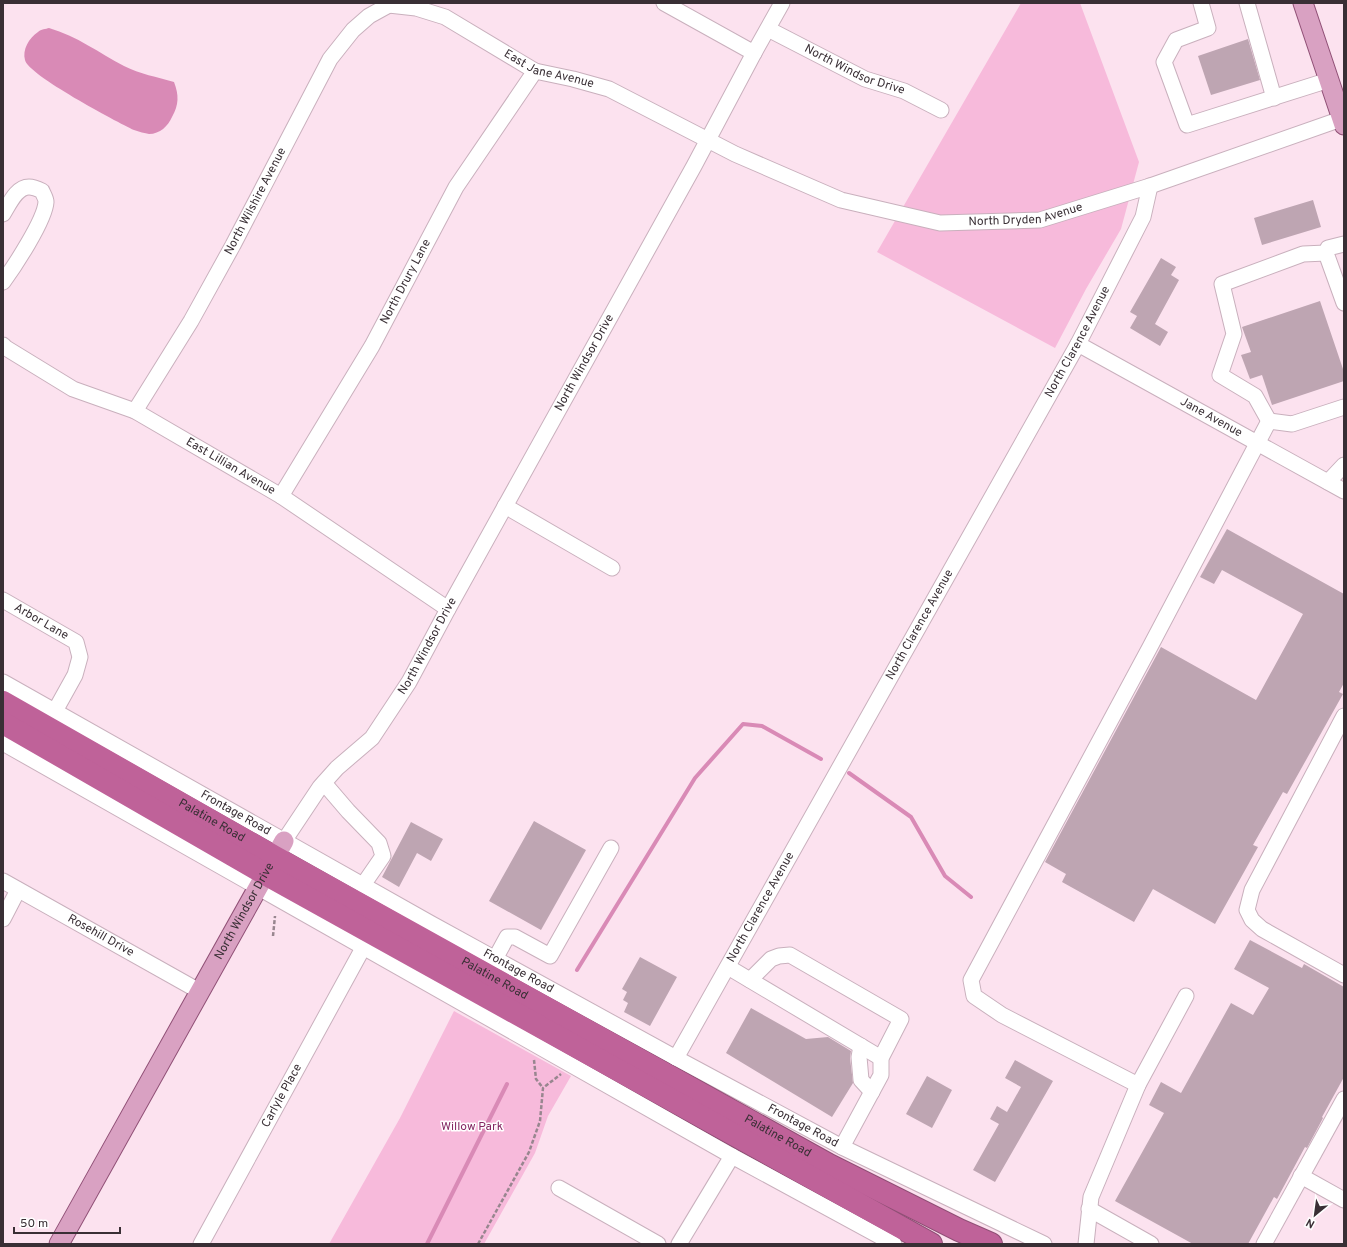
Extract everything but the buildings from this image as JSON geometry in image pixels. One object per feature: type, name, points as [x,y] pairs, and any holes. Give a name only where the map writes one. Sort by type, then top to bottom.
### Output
[{"type":"highway","name":"Palatine Road","points":[[3,702],[270,865],[931,1244]]},
{"type":"highway","name":"Palatine Road","points":[[3,722],[830,1165],[959,1230],[991,1244]]},
{"type":"main road","points":[[1303,3],[1343,121]]},
{"type":"main road","name":"North Windsor Drive","points":[[59,1244],[270,865]]},
{"type":"street","points":[[664,3],[754,53]]},
{"type":"street","name":"North Windsor Drive","points":[[270,865],[324,783],[337,768],[372,738],[409,682],[782,3]]},
{"type":"street","points":[[1201,3],[1208,28],[1176,40],[1164,62],[1187,125],[1329,80]]},
{"type":"street","points":[[1247,3],[1274,98]]},
{"type":"street","name":"East Jane Avenue","points":[[389,4],[416,8],[445,17],[535,71],[573,79],[609,89],[708,140]]},
{"type":"street","name":"North Wilshire Avenue","points":[[135,411],[203,300],[330,59],[353,30],[369,16],[389,4]]},
{"type":"street","name":"North Windsor Drive","points":[[768,29],[865,80],[904,91],[941,110]]},
{"type":"street","name":"North Drury Lane","points":[[281,496],[372,346],[456,187],[535,71]]},
{"type":"street","name":"North Dryden Avenue","points":[[708,140],[735,154],[841,200],[940,223],[1040,220],[1150,186],[1343,121]]},
{"type":"street","name":"North Clarence Avenue","points":[[676,1058],[1078,344],[1143,216],[1150,186]]},
{"type":"street","points":[[3,214],[15,195],[21,189],[30,187],[42,191],[46,201],[43,214],[8,264],[3,282]]},
{"type":"street","points":[[1269,421],[1255,396],[1220,375],[1234,334],[1222,284],[1304,254],[1334,248],[1344,234]]},
{"type":"street","points":[[1334,248],[1344,304]]},
{"type":"street","name":"Jane Avenue","points":[[1078,344],[1344,491]]},
{"type":"street","name":"East Lillian Avenue","points":[[3,345],[73,389],[135,411],[281,496],[448,609]]},
{"type":"street","points":[[1269,421],[1292,424],[1344,407]]},
{"type":"street","points":[[1138,1085],[1002,1015],[974,996],[971,980],[1269,421]]},
{"type":"street","points":[[1328,482],[1344,465]]},
{"type":"street","points":[[505,506],[612,568]]},
{"type":"street","name":"Arbor Lane","points":[[3,600],[76,642],[80,657],[75,675],[55,711]]},
{"type":"street","name":"Frontage Road","points":[[3,682],[55,711],[270,865],[363,948],[732,1156],[894,1244]]},
{"type":"street","points":[[1344,716],[1252,890],[1247,910],[1252,920],[1262,930],[1344,975]]},
{"type":"street","name":"Frontage Road","points":[[3,744],[270,865],[363,885],[495,959],[842,1147],[1044,1244]]},
{"type":"street","points":[[324,783],[348,811],[379,843],[382,856],[363,885]]},
{"type":"street","points":[[495,959],[507,937],[515,937],[550,956],[611,848]]},
{"type":"street","name":"Rosehill Drive","points":[[3,881],[199,991]]},
{"type":"street","points":[[3,919],[18,890]]},
{"type":"street","name":"Carlyle Place","points":[[201,1244],[363,948]]},
{"type":"street","points":[[750,980],[771,959],[779,956],[790,955],[901,1019],[881,1058],[881,1075],[842,1147]]},
{"type":"street","points":[[728,967],[881,1058]]},
{"type":"street","points":[[1086,1244],[1091,1197],[1138,1085],[1186,996]]},
{"type":"street","points":[[861,1046],[861,1080],[872,1092]]},
{"type":"street","points":[[1264,1244],[1344,1099]]},
{"type":"street","points":[[679,1244],[732,1156]]},
{"type":"street","points":[[1301,1176],[1344,1200]]},
{"type":"street","points":[[558,1188],[658,1244]]},
{"type":"street","points":[[1090,1209],[1150,1244]]},
{"type":"path","points":[[273,936],[275,916]]},
{"type":"path","points":[[478,1244],[529,1152],[540,1120],[543,1088],[536,1079],[534,1059]]},
{"type":"path","points":[[543,1088],[562,1074]]},
{"type":"green space","points":[[1021,3],[1080,3],[1139,162],[1121,229],[1086,289],[1055,348],[877,252]]},
{"type":"green space","name":"Willow Park","points":[[454,1011],[571,1076],[548,1116],[535,1153],[484,1244],[329,1244],[400,1118]]},
{"type":"shaded area","points":[[49,28],[69,35],[130,69],[174,82],[177,91],[177,104],[174,113],[163,129],[153,134],[134,130],[74,98],[56,87],[30,67],[25,60],[25,48],[29,41],[41,30]]},
{"type":"waterway","points":[[577,970],[695,778],[743,724],[762,726],[821,759]]},
{"type":"waterway","points":[[849,773],[911,817],[945,876],[971,897]]},
{"type":"waterway","points":[[427,1244],[507,1084]]}]
